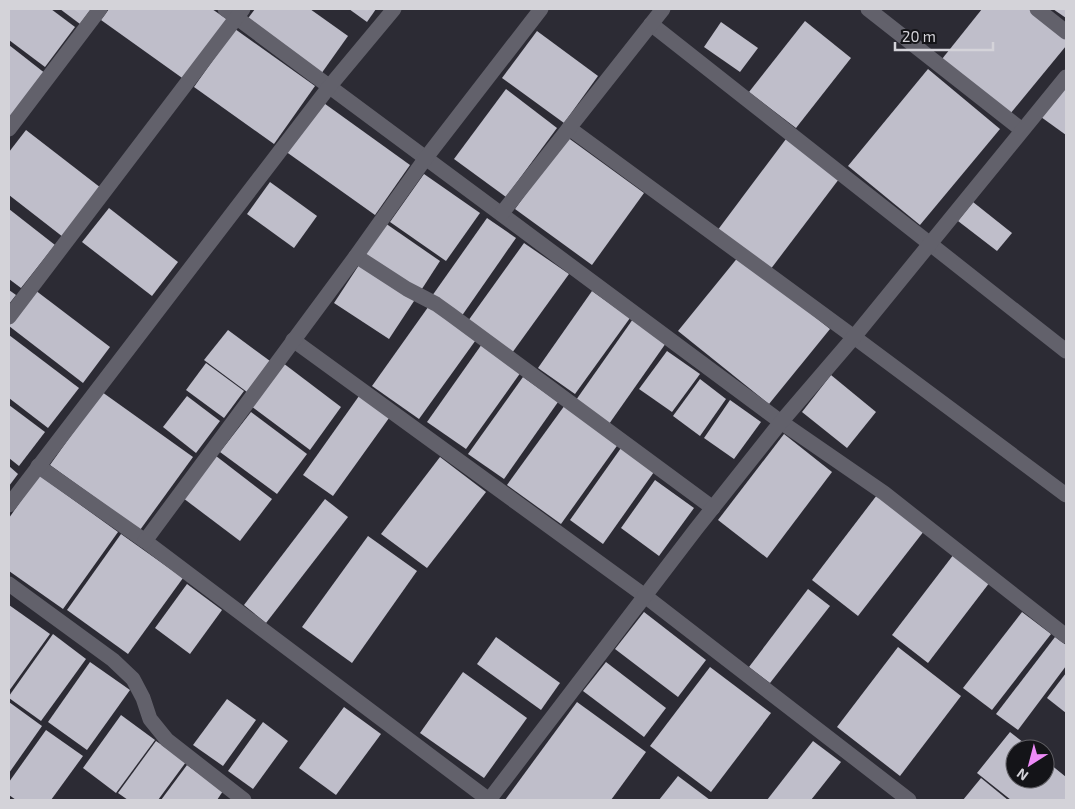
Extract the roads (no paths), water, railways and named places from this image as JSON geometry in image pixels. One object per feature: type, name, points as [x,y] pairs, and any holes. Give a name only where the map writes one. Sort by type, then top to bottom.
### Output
[{"type":"street","points":[[9,129],[100,9]]},
{"type":"street","points":[[9,505],[328,87],[394,9]]},
{"type":"street","points":[[144,541],[356,256],[425,158],[541,9]]},
{"type":"street","points":[[502,213],[663,9]]},
{"type":"street","points":[[868,9],[1022,130]]},
{"type":"street","points":[[1037,9],[1066,32]]},
{"type":"street","points":[[9,317],[235,12],[328,87],[502,213],[781,422],[884,493],[1066,636]]},
{"type":"street","points":[[651,24],[1066,351]]},
{"type":"street","points":[[38,466],[144,541],[489,800],[781,422],[854,337],[1066,77]]},
{"type":"street","points":[[569,128],[1066,495]]},
{"type":"street","points":[[356,256],[407,289],[436,304],[713,508]]},
{"type":"street","points":[[293,340],[645,596],[909,800]]},
{"type":"street","points":[[9,584],[113,660],[133,679],[143,698],[150,719],[167,740],[244,800]]}]
